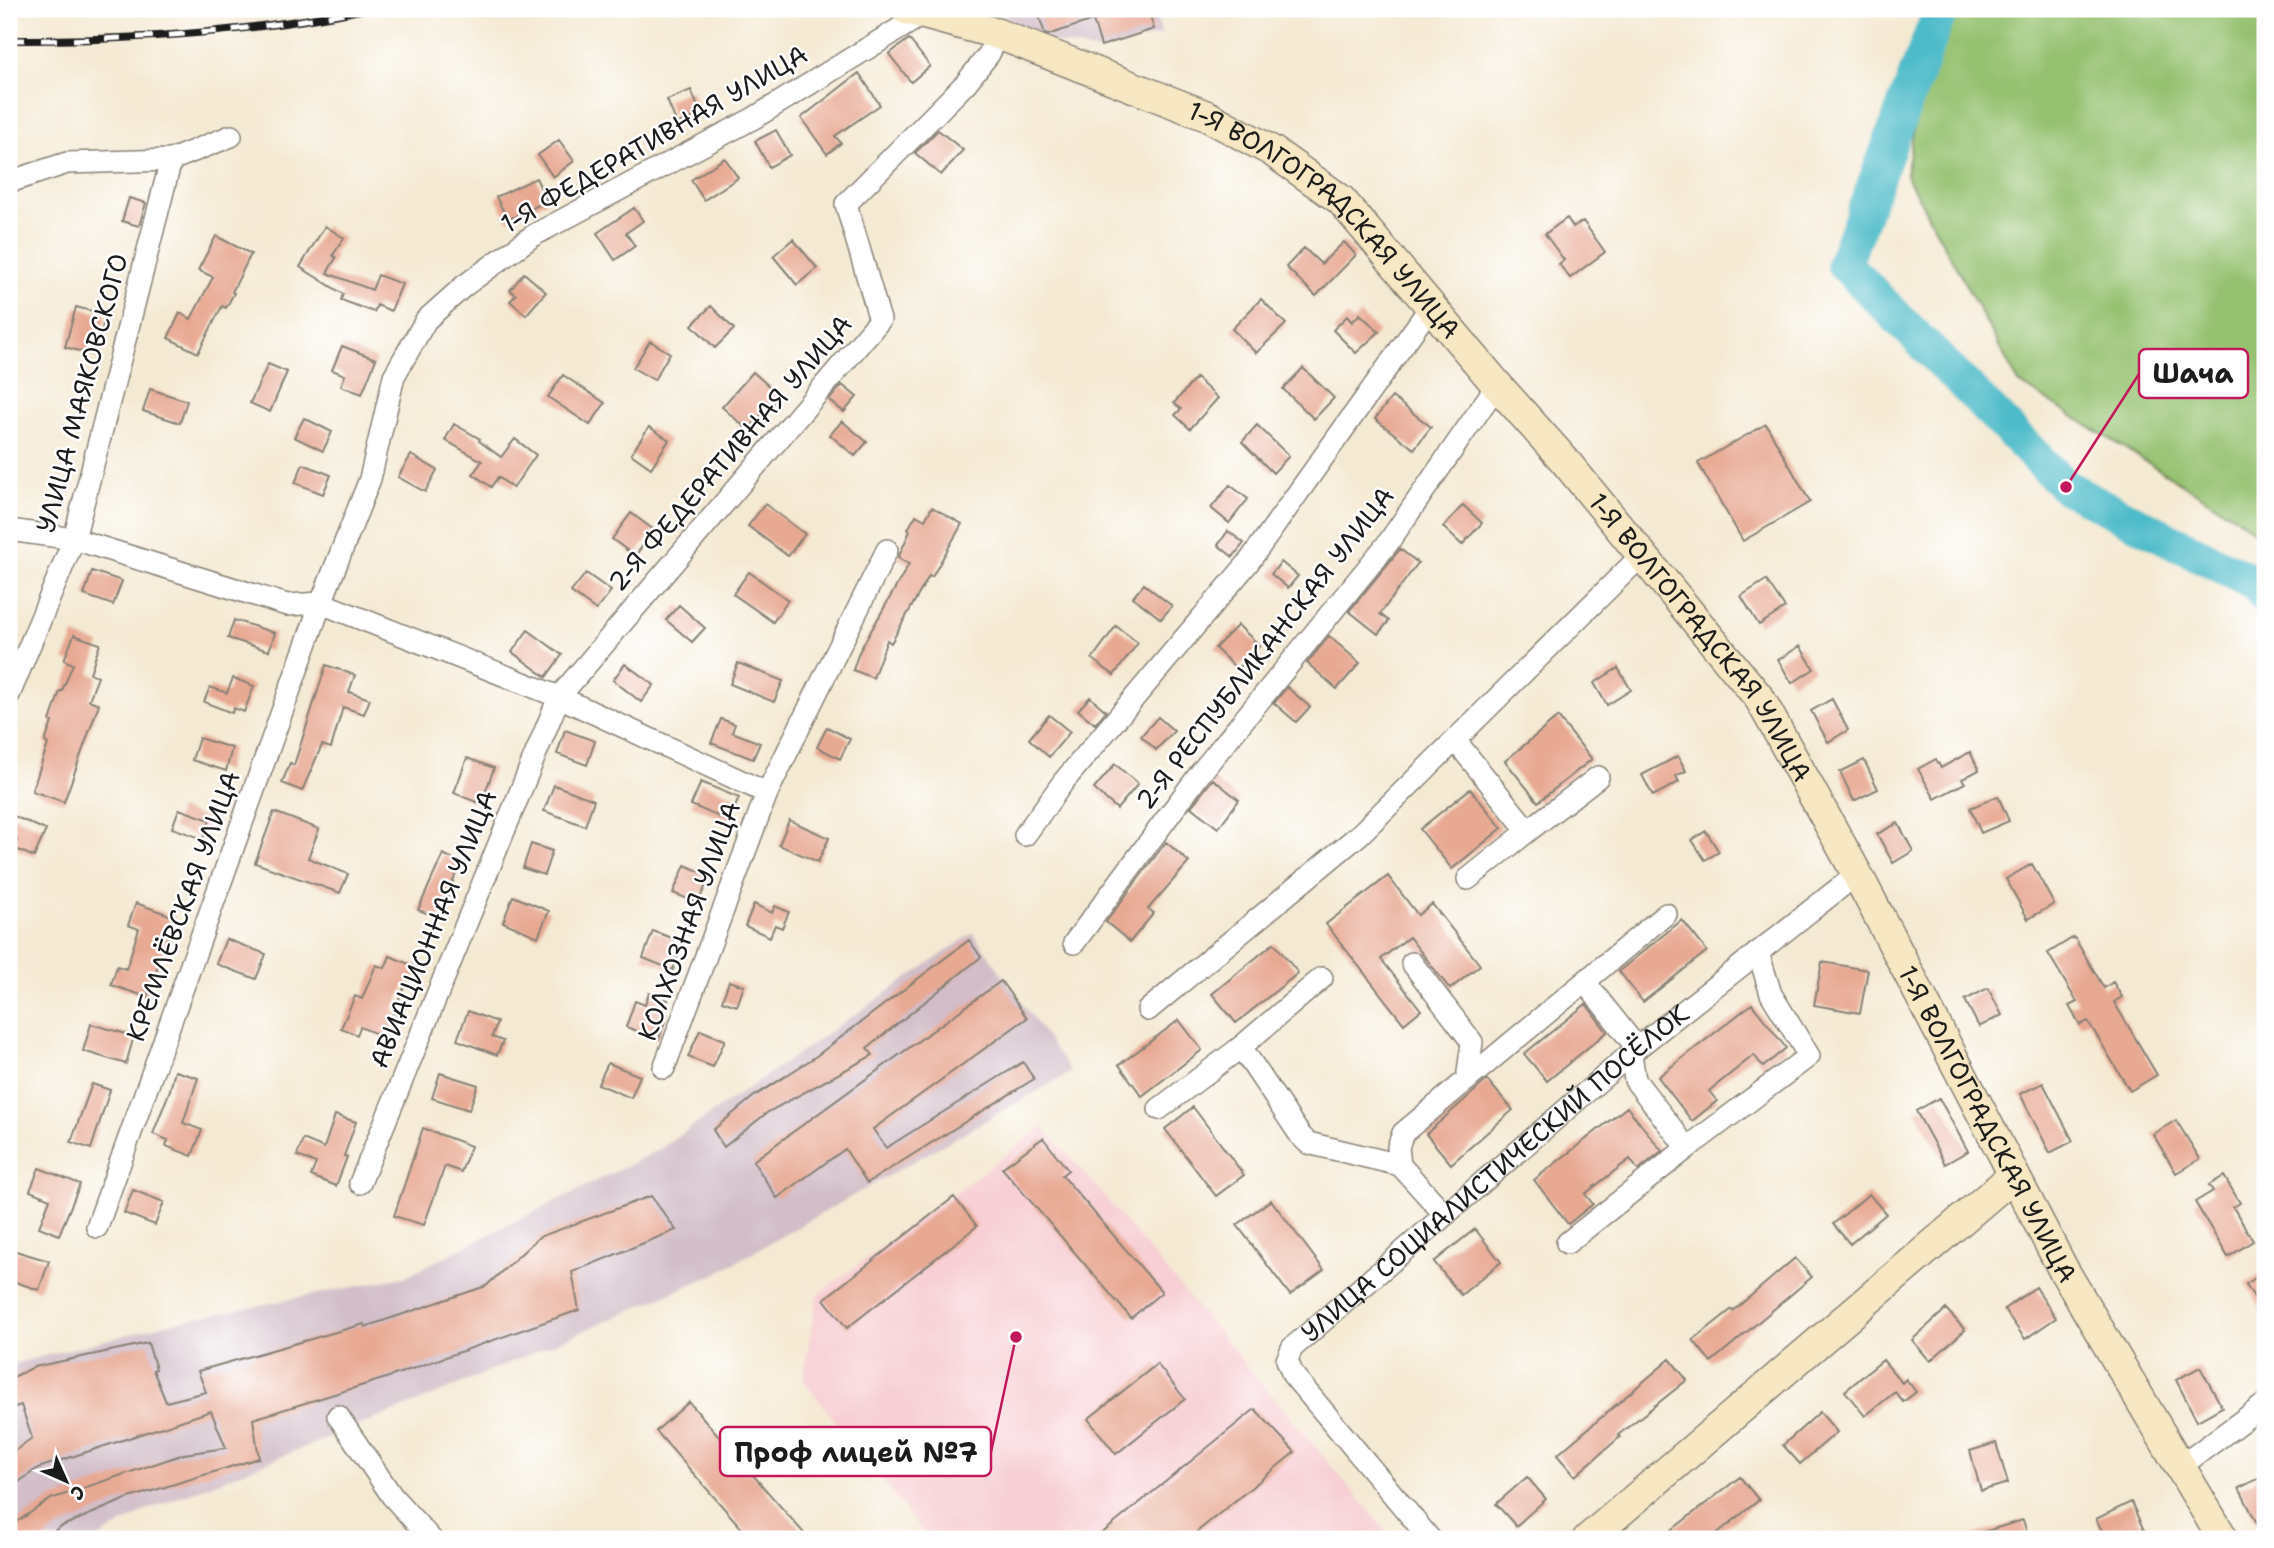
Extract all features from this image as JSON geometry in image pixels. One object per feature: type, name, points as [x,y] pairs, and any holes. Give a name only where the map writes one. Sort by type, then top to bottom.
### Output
[{"type":"street","name":"1-Я ВОЛГОГРАДСКАЯ УЛИЦА","points":[[916,11],[998,34],[1207,116],[1272,151],[1341,200],[1565,461],[1760,699],[1857,874],[2063,1269],[2222,1539]]},
{"type":"street","name":"1-Я ФЕДЕРАТИВНАЯ УЛИЦА","points":[[321,603],[370,480],[394,376],[426,320],[464,286],[534,235],[754,118],[916,11]]},
{"type":"street","name":"2-Я ФЕДЕРАТИВНАЯ УЛИЦА","points":[[559,697],[880,320],[846,204],[966,83],[989,54],[998,34]]},
{"type":"street","points":[[9,182],[67,163],[172,160],[231,136]]},
{"type":"street","name":"УЛИЦА МАЯКОВСКОГО","points":[[9,695],[74,539],[172,160]]},
{"type":"street","points":[[1024,835],[1064,781],[1248,563],[1430,306]]},
{"type":"street","name":"2-Я РЕСПУБЛИКАНСКАЯ УЛИЦА","points":[[1074,943],[1202,771],[1388,543],[1497,384]]},
{"type":"street","points":[[9,530],[74,539],[288,605],[321,603],[559,697],[767,793],[887,550]]},
{"type":"street","points":[[1148,1010],[1359,835],[1642,555]]},
{"type":"street","name":"КРЕМЛЁВСКАЯ УЛИЦА","points":[[97,1227],[321,603]]},
{"type":"street","name":"АВИАЦИОННАЯ УЛИЦА","points":[[360,1183],[559,697]]},
{"type":"street","points":[[1455,740],[1528,831]]},
{"type":"street","points":[[1468,879],[1598,778]]},
{"type":"street","name":"КОЛХОЗНАЯ УЛИЦА","points":[[664,1068],[767,793]]},
{"type":"street","name":"УЛИЦА СОЦИАЛИСТИЧЕСКИЙ ПОСЁЛОК","points":[[1430,1539],[1293,1375],[1287,1360],[1292,1348],[1634,1051],[1857,874]]},
{"type":"street","points":[[1400,1165],[1398,1147],[1403,1133],[1666,914]]},
{"type":"street","points":[[1567,1242],[1809,1056],[1771,994],[1758,952]]},
{"type":"street","points":[[1412,963],[1472,1042],[1467,1080]]},
{"type":"street","points":[[1158,1109],[1241,1047],[1322,978]]},
{"type":"street","points":[[1585,982],[1634,1051],[1635,1080],[1687,1148]]},
{"type":"street","points":[[1241,1047],[1308,1143],[1400,1165],[1445,1215]]},
{"type":"street","points":[[1588,1539],[2013,1175]]},
{"type":"street","points":[[2181,1466],[2265,1404]]},
{"type":"street","points":[[338,1416],[392,1496],[431,1539]]},
{"type":"shaded area","points":[[994,9],[1154,9],[1162,34],[1099,51],[1047,41]]},
{"type":"shaded area","points":[[973,933],[1071,1072],[715,1274],[423,1400],[147,1510],[96,1539],[9,1539],[9,1365],[179,1321],[404,1277],[660,1149]]},
{"type":"shaded area","points":[[1043,1127],[1393,1539],[928,1539],[803,1380],[817,1295]]},
{"type":"green space","points":[[1934,9],[2265,9],[2265,539],[2234,516],[2019,383],[1906,175]]},
{"type":"building","points":[[1062,9],[1148,9],[1154,29],[1101,46],[1093,20],[1045,34],[1039,16]]},
{"type":"building","points":[[909,39],[930,66],[911,82],[889,54]]},
{"type":"building","points":[[859,73],[880,105],[835,136],[841,143],[827,154],[801,118]]},
{"type":"building","points":[[691,90],[701,114],[677,124],[667,100]]},
{"type":"building","points":[[776,130],[790,155],[769,167],[755,141]]},
{"type":"building","points":[[938,130],[963,150],[941,175],[915,153]]},
{"type":"building","points":[[559,140],[574,161],[553,177],[538,155]]},
{"type":"building","points":[[725,158],[738,178],[704,200],[691,180]]},
{"type":"building","points":[[536,178],[547,201],[508,220],[496,197]]},
{"type":"building","points":[[129,198],[146,203],[139,226],[122,221]]},
{"type":"building","points":[[634,208],[643,221],[626,233],[635,246],[615,260],[597,233]]},
{"type":"building","points":[[1567,218],[1573,227],[1583,221],[1605,252],[1570,278],[1559,264],[1564,260],[1545,234]]},
{"type":"building","points":[[325,226],[344,238],[333,255],[336,258],[327,273],[372,290],[378,275],[402,284],[391,311],[377,305],[374,312],[341,300],[343,294],[300,267]]},
{"type":"building","points":[[216,236],[251,254],[226,308],[222,306],[198,353],[168,338],[180,313],[191,319],[213,277],[198,270]]},
{"type":"building","points":[[793,239],[817,268],[797,285],[773,256]]},
{"type":"building","points":[[1344,242],[1356,255],[1316,296],[1286,267],[1304,248],[1321,264]]},
{"type":"building","points":[[524,273],[546,292],[526,315],[510,301],[516,295],[510,290]]},
{"type":"building","points":[[1261,299],[1286,324],[1256,353],[1232,329]]},
{"type":"building","points":[[711,306],[734,329],[715,348],[692,325]]},
{"type":"building","points":[[76,307],[106,315],[94,355],[65,347]]},
{"type":"building","points":[[1360,314],[1379,332],[1356,353],[1333,330],[1347,316],[1352,322]]},
{"type":"building","points":[[650,341],[670,353],[654,380],[633,368]]},
{"type":"building","points":[[342,346],[376,359],[362,394],[341,386],[345,375],[332,370]]},
{"type":"building","points":[[268,364],[287,372],[270,412],[250,403]]},
{"type":"building","points":[[1303,368],[1334,398],[1314,419],[1283,389]]},
{"type":"building","points":[[753,372],[779,395],[748,430],[722,407]]},
{"type":"building","points":[[563,375],[605,403],[590,425],[548,397]]},
{"type":"building","points":[[1196,378],[1218,398],[1190,429],[1175,415],[1181,409],[1174,403]]},
{"type":"building","points":[[842,385],[857,397],[844,412],[829,400]]},
{"type":"building","points":[[150,389],[187,401],[180,423],[143,411]]},
{"type":"building","points":[[1392,397],[1431,427],[1414,449],[1375,419]]},
{"type":"building","points":[[304,418],[332,432],[323,451],[294,437]]},
{"type":"building","points":[[842,421],[867,442],[855,456],[830,435]]},
{"type":"building","points":[[454,424],[480,439],[479,441],[501,457],[515,439],[536,455],[513,488],[498,477],[491,487],[473,474],[482,461],[445,440]]},
{"type":"building","points":[[1766,424],[1810,502],[1743,541],[1698,463]]},
{"type":"building","points":[[1257,425],[1289,456],[1273,473],[1242,442]]},
{"type":"building","points":[[649,427],[669,440],[651,468],[631,454]]},
{"type":"building","points":[[411,455],[437,470],[425,492],[398,477]]},
{"type":"building","points":[[303,464],[331,475],[323,494],[295,483]]},
{"type":"building","points":[[1230,485],[1248,499],[1229,523],[1211,508]]},
{"type":"building","points":[[765,504],[805,534],[788,556],[748,526]]},
{"type":"building","points":[[1463,505],[1482,523],[1462,545],[1443,527]]},
{"type":"building","points":[[932,507],[962,524],[891,643],[887,640],[873,678],[853,670],[859,652],[909,564],[898,558],[910,531],[908,529],[916,515],[925,520]]},
{"type":"building","points":[[631,513],[654,530],[635,556],[612,539]]},
{"type":"building","points":[[1228,531],[1244,543],[1233,557],[1218,545]]},
{"type":"building","points":[[1400,549],[1418,563],[1380,614],[1389,621],[1378,634],[1349,611]]},
{"type":"building","points":[[1281,562],[1298,576],[1288,588],[1271,574]]},
{"type":"building","points":[[92,571],[122,581],[113,605],[84,595]]},
{"type":"building","points":[[749,572],[788,600],[773,622],[733,594]]},
{"type":"building","points":[[586,573],[611,591],[596,610],[571,592]]},
{"type":"building","points":[[1766,580],[1785,608],[1759,625],[1741,596]]},
{"type":"building","points":[[1144,584],[1172,606],[1161,619],[1133,597]]},
{"type":"building","points":[[679,605],[705,628],[692,642],[666,620]]},
{"type":"building","points":[[234,620],[275,633],[269,651],[228,638]]},
{"type":"building","points":[[1238,625],[1260,646],[1237,669],[1215,648]]},
{"type":"building","points":[[1116,626],[1138,643],[1114,675],[1092,659]]},
{"type":"building","points":[[528,630],[562,655],[546,677],[512,652]]},
{"type":"building","points":[[74,635],[100,644],[90,673],[98,677],[89,700],[99,704],[64,802],[32,791],[48,744],[45,742],[52,722],[50,721],[73,664],[64,660]]},
{"type":"building","points":[[1329,636],[1360,663],[1337,689],[1307,663]]},
{"type":"building","points":[[1800,646],[1814,669],[1792,683],[1778,660]]},
{"type":"building","points":[[738,663],[783,681],[774,702],[730,684]]},
{"type":"building","points":[[625,664],[654,685],[641,702],[613,680]]},
{"type":"building","points":[[326,665],[355,675],[349,692],[370,699],[364,714],[343,707],[331,748],[322,745],[302,791],[282,783],[290,763],[294,765]]},
{"type":"building","points":[[1618,668],[1631,690],[1607,705],[1594,683]]},
{"type":"building","points":[[233,678],[254,686],[244,712],[234,708],[232,713],[204,702],[210,687],[227,693]]},
{"type":"building","points":[[1287,687],[1310,707],[1296,722],[1274,703]]},
{"type":"building","points":[[1090,697],[1106,711],[1095,724],[1078,710]]},
{"type":"building","points":[[1832,699],[1848,730],[1828,742],[1811,711]]},
{"type":"building","points":[[1049,715],[1070,732],[1049,757],[1029,739]]},
{"type":"building","points":[[1158,717],[1174,731],[1156,750],[1141,736]]},
{"type":"building","points":[[1558,717],[1592,759],[1538,802],[1505,761]]},
{"type":"building","points":[[721,719],[735,724],[732,732],[760,743],[753,759],[711,743]]},
{"type":"building","points":[[827,727],[850,739],[840,759],[817,747]]},
{"type":"building","points":[[565,730],[595,741],[587,765],[557,754]]},
{"type":"building","points":[[199,738],[232,748],[226,771],[192,760]]},
{"type":"building","points":[[1970,752],[1979,770],[1962,779],[1965,783],[1935,799],[1918,769],[1936,759],[1941,768]]},
{"type":"building","points":[[1678,756],[1686,771],[1676,776],[1679,782],[1653,796],[1642,775]]},
{"type":"building","points":[[467,758],[494,768],[481,804],[454,793]]},
{"type":"building","points":[[1864,760],[1878,789],[1854,801],[1840,772]]},
{"type":"building","points":[[1115,764],[1138,784],[1117,809],[1094,789]]},
{"type":"building","points":[[1213,779],[1239,800],[1218,828],[1191,807]]},
{"type":"building","points":[[701,782],[739,798],[729,821],[691,805]]},
{"type":"building","points":[[554,785],[594,800],[585,826],[544,811]]},
{"type":"building","points":[[1470,789],[1502,828],[1452,869],[1420,829]]},
{"type":"building","points":[[1998,796],[2009,821],[1981,833],[1970,808]]},
{"type":"building","points":[[179,809],[210,820],[203,839],[172,828]]},
{"type":"building","points":[[274,812],[319,829],[308,858],[348,874],[340,893],[255,863]]},
{"type":"building","points":[[9,814],[46,830],[34,857],[14,848],[17,840],[9,836]]},
{"type":"building","points":[[789,820],[829,838],[818,862],[779,845]]},
{"type":"building","points":[[1898,823],[1913,851],[1893,863],[1877,834]]},
{"type":"building","points":[[1706,831],[1719,852],[1705,860],[1692,840]]},
{"type":"building","points":[[1166,842],[1189,862],[1148,909],[1154,913],[1130,942],[1106,922]]},
{"type":"building","points":[[531,844],[552,851],[544,875],[523,868]]},
{"type":"building","points":[[443,854],[460,862],[440,918],[418,910]]},
{"type":"building","points":[[2032,864],[2054,904],[2028,919],[2006,879]]},
{"type":"building","points":[[685,865],[710,876],[698,903],[673,893]]},
{"type":"building","points":[[1388,876],[1418,915],[1432,904],[1480,965],[1450,989],[1409,937],[1381,959],[1421,1010],[1404,1024],[1326,924]]},
{"type":"building","points":[[513,896],[549,911],[538,937],[503,922]]},
{"type":"building","points":[[136,903],[175,917],[147,997],[111,985],[117,966],[126,969],[139,929],[128,925]]},
{"type":"building","points":[[754,904],[772,913],[775,906],[789,912],[782,928],[775,925],[770,937],[745,926]]},
{"type":"building","points":[[1682,920],[1707,951],[1643,1002],[1619,971]]},
{"type":"building","points":[[653,931],[683,942],[673,970],[643,958]]},
{"type":"building","points":[[2074,937],[2104,988],[2113,982],[2122,997],[2114,1002],[2157,1075],[2130,1091],[2088,1021],[2080,1025],[2069,1006],[2077,1002],[2048,953]]},
{"type":"building","points":[[226,939],[266,954],[256,979],[216,964]]},
{"type":"building","points":[[969,940],[981,957],[867,1048],[873,1055],[768,1112],[724,1147],[713,1130],[753,1097],[815,1057]]},
{"type":"building","points":[[1274,943],[1298,973],[1236,1023],[1212,994]]},
{"type":"building","points":[[390,956],[421,969],[413,989],[405,985],[393,1013],[399,1015],[389,1039],[360,1027],[357,1035],[341,1028],[355,996],[362,999],[376,965],[385,968]]},
{"type":"building","points":[[1822,962],[1868,970],[1860,1013],[1814,1005]]},
{"type":"building","points":[[729,981],[744,986],[737,1006],[722,1001]]},
{"type":"building","points":[[1001,981],[1027,1018],[873,1129],[886,1148],[1023,1062],[1034,1079],[867,1183],[845,1149],[777,1198],[753,1161]]},
{"type":"building","points":[[1988,988],[2002,1015],[1979,1027],[1965,1000]]},
{"type":"building","points":[[649,993],[668,1000],[663,1013],[667,1015],[659,1039],[626,1027],[635,1001],[645,1005]]},
{"type":"building","points":[[1586,1004],[1607,1032],[1547,1081],[1524,1054]]},
{"type":"building","points":[[1752,1004],[1786,1048],[1763,1067],[1754,1055],[1709,1091],[1717,1101],[1692,1121],[1658,1077]]},
{"type":"building","points":[[468,1011],[497,1022],[492,1037],[503,1041],[497,1055],[457,1040]]},
{"type":"building","points":[[1179,1020],[1202,1050],[1142,1096],[1119,1065]]},
{"type":"building","points":[[91,1024],[134,1036],[126,1064],[83,1051]]},
{"type":"building","points":[[700,1030],[725,1040],[713,1067],[688,1057]]},
{"type":"building","points":[[608,1063],[640,1076],[631,1098],[598,1084]]},
{"type":"building","points":[[175,1071],[198,1078],[183,1123],[202,1130],[192,1156],[166,1146],[168,1140],[153,1134]]},
{"type":"building","points":[[440,1073],[478,1085],[469,1110],[432,1098]]},
{"type":"building","points":[[1487,1080],[1513,1110],[1451,1164],[1426,1134]]},
{"type":"building","points":[[2043,1083],[2073,1141],[2050,1153],[2020,1094]]},
{"type":"building","points":[[92,1084],[110,1090],[91,1149],[71,1142]]},
{"type":"building","points":[[1939,1098],[1968,1151],[1945,1164],[1916,1111]]},
{"type":"building","points":[[1193,1107],[1244,1175],[1216,1196],[1165,1129]]},
{"type":"building","points":[[1627,1107],[1662,1151],[1638,1170],[1630,1159],[1585,1194],[1593,1204],[1568,1224],[1534,1180]]},
{"type":"building","points":[[335,1115],[356,1122],[336,1186],[311,1176],[316,1163],[297,1156],[303,1139],[324,1148]]},
{"type":"building","points":[[2176,1120],[2200,1159],[2176,1173],[2153,1134]]},
{"type":"building","points":[[423,1128],[471,1146],[461,1172],[445,1166],[424,1225],[394,1216]]},
{"type":"building","points":[[1043,1138],[1068,1170],[1062,1175],[1162,1292],[1131,1318],[1002,1168]]},
{"type":"building","points":[[39,1168],[80,1184],[59,1235],[39,1227],[50,1199],[30,1191]]},
{"type":"building","points":[[2224,1176],[2240,1203],[2233,1207],[2253,1241],[2228,1257],[2195,1202],[2213,1191],[2209,1185]]},
{"type":"building","points":[[133,1190],[164,1202],[155,1225],[124,1213]]},
{"type":"building","points":[[1869,1194],[1886,1214],[1850,1244],[1833,1224]]},
{"type":"building","points":[[651,1196],[676,1230],[572,1272],[579,1310],[383,1379],[253,1419],[259,1458],[126,1499],[60,1527],[43,1539],[9,1539],[9,1527],[51,1499],[184,1454],[226,1448],[211,1411],[38,1468],[9,1489],[9,1455],[32,1438],[21,1405],[9,1409],[9,1379],[34,1367],[148,1343],[156,1369],[153,1370],[166,1402],[206,1392],[198,1371],[364,1324],[365,1327],[486,1286],[539,1237]]},
{"type":"building","points":[[954,1197],[977,1226],[847,1328],[824,1299]]},
{"type":"building","points":[[1271,1200],[1324,1270],[1290,1295],[1237,1225]]},
{"type":"building","points":[[1475,1229],[1501,1262],[1461,1295],[1434,1262]]},
{"type":"building","points":[[9,1249],[49,1261],[39,1290],[9,1280]]},
{"type":"building","points":[[1795,1258],[1812,1277],[1711,1362],[1693,1340],[1732,1309],[1733,1311]]},
{"type":"building","points":[[2265,1272],[2265,1315],[2246,1284]]},
{"type":"building","points":[[2036,1287],[2056,1318],[2025,1339],[2004,1309]]},
{"type":"building","points":[[1946,1309],[1965,1330],[1930,1361],[1912,1340]]},
{"type":"building","points":[[1670,1359],[1687,1380],[1618,1435],[1620,1437],[1575,1476],[1557,1455]]},
{"type":"building","points":[[1883,1360],[1902,1383],[1906,1379],[1916,1392],[1903,1402],[1895,1392],[1865,1416],[1845,1391]]},
{"type":"building","points":[[1157,1364],[1185,1399],[1116,1454],[1088,1419]]},
{"type":"building","points":[[2200,1367],[2222,1407],[2197,1421],[2176,1380]]},
{"type":"building","points":[[689,1402],[809,1539],[751,1539],[656,1431]]},
{"type":"building","points":[[1255,1409],[1295,1452],[1188,1539],[1095,1539]]},
{"type":"building","points":[[1820,1412],[1837,1432],[1800,1464],[1783,1445]]},
{"type":"building","points":[[1996,1443],[2008,1483],[1981,1491],[1970,1451]]},
{"type":"building","points":[[2265,1475],[2265,1539],[2239,1488]]},
{"type":"building","points":[[1527,1477],[1546,1499],[1516,1526],[1496,1504]]},
{"type":"building","points":[[1740,1477],[1759,1500],[1710,1539],[1660,1539]]},
{"type":"building","points":[[2131,1502],[2148,1539],[2106,1539],[2096,1519]]},
{"type":"building","points":[[2023,1520],[2029,1539],[1973,1539],[1973,1535]]},
{"type":"waterway","points":[[1941,9],[1844,264],[2066,487],[2255,583],[2265,596]]},
{"type":"railway","points":[[9,40],[188,34],[277,24],[365,9]]},
{"type":"place","name":"Шача","points":[[2066,487]]},
{"type":"place","name":"Проф лицей №7","points":[[1016,1337]]}]
